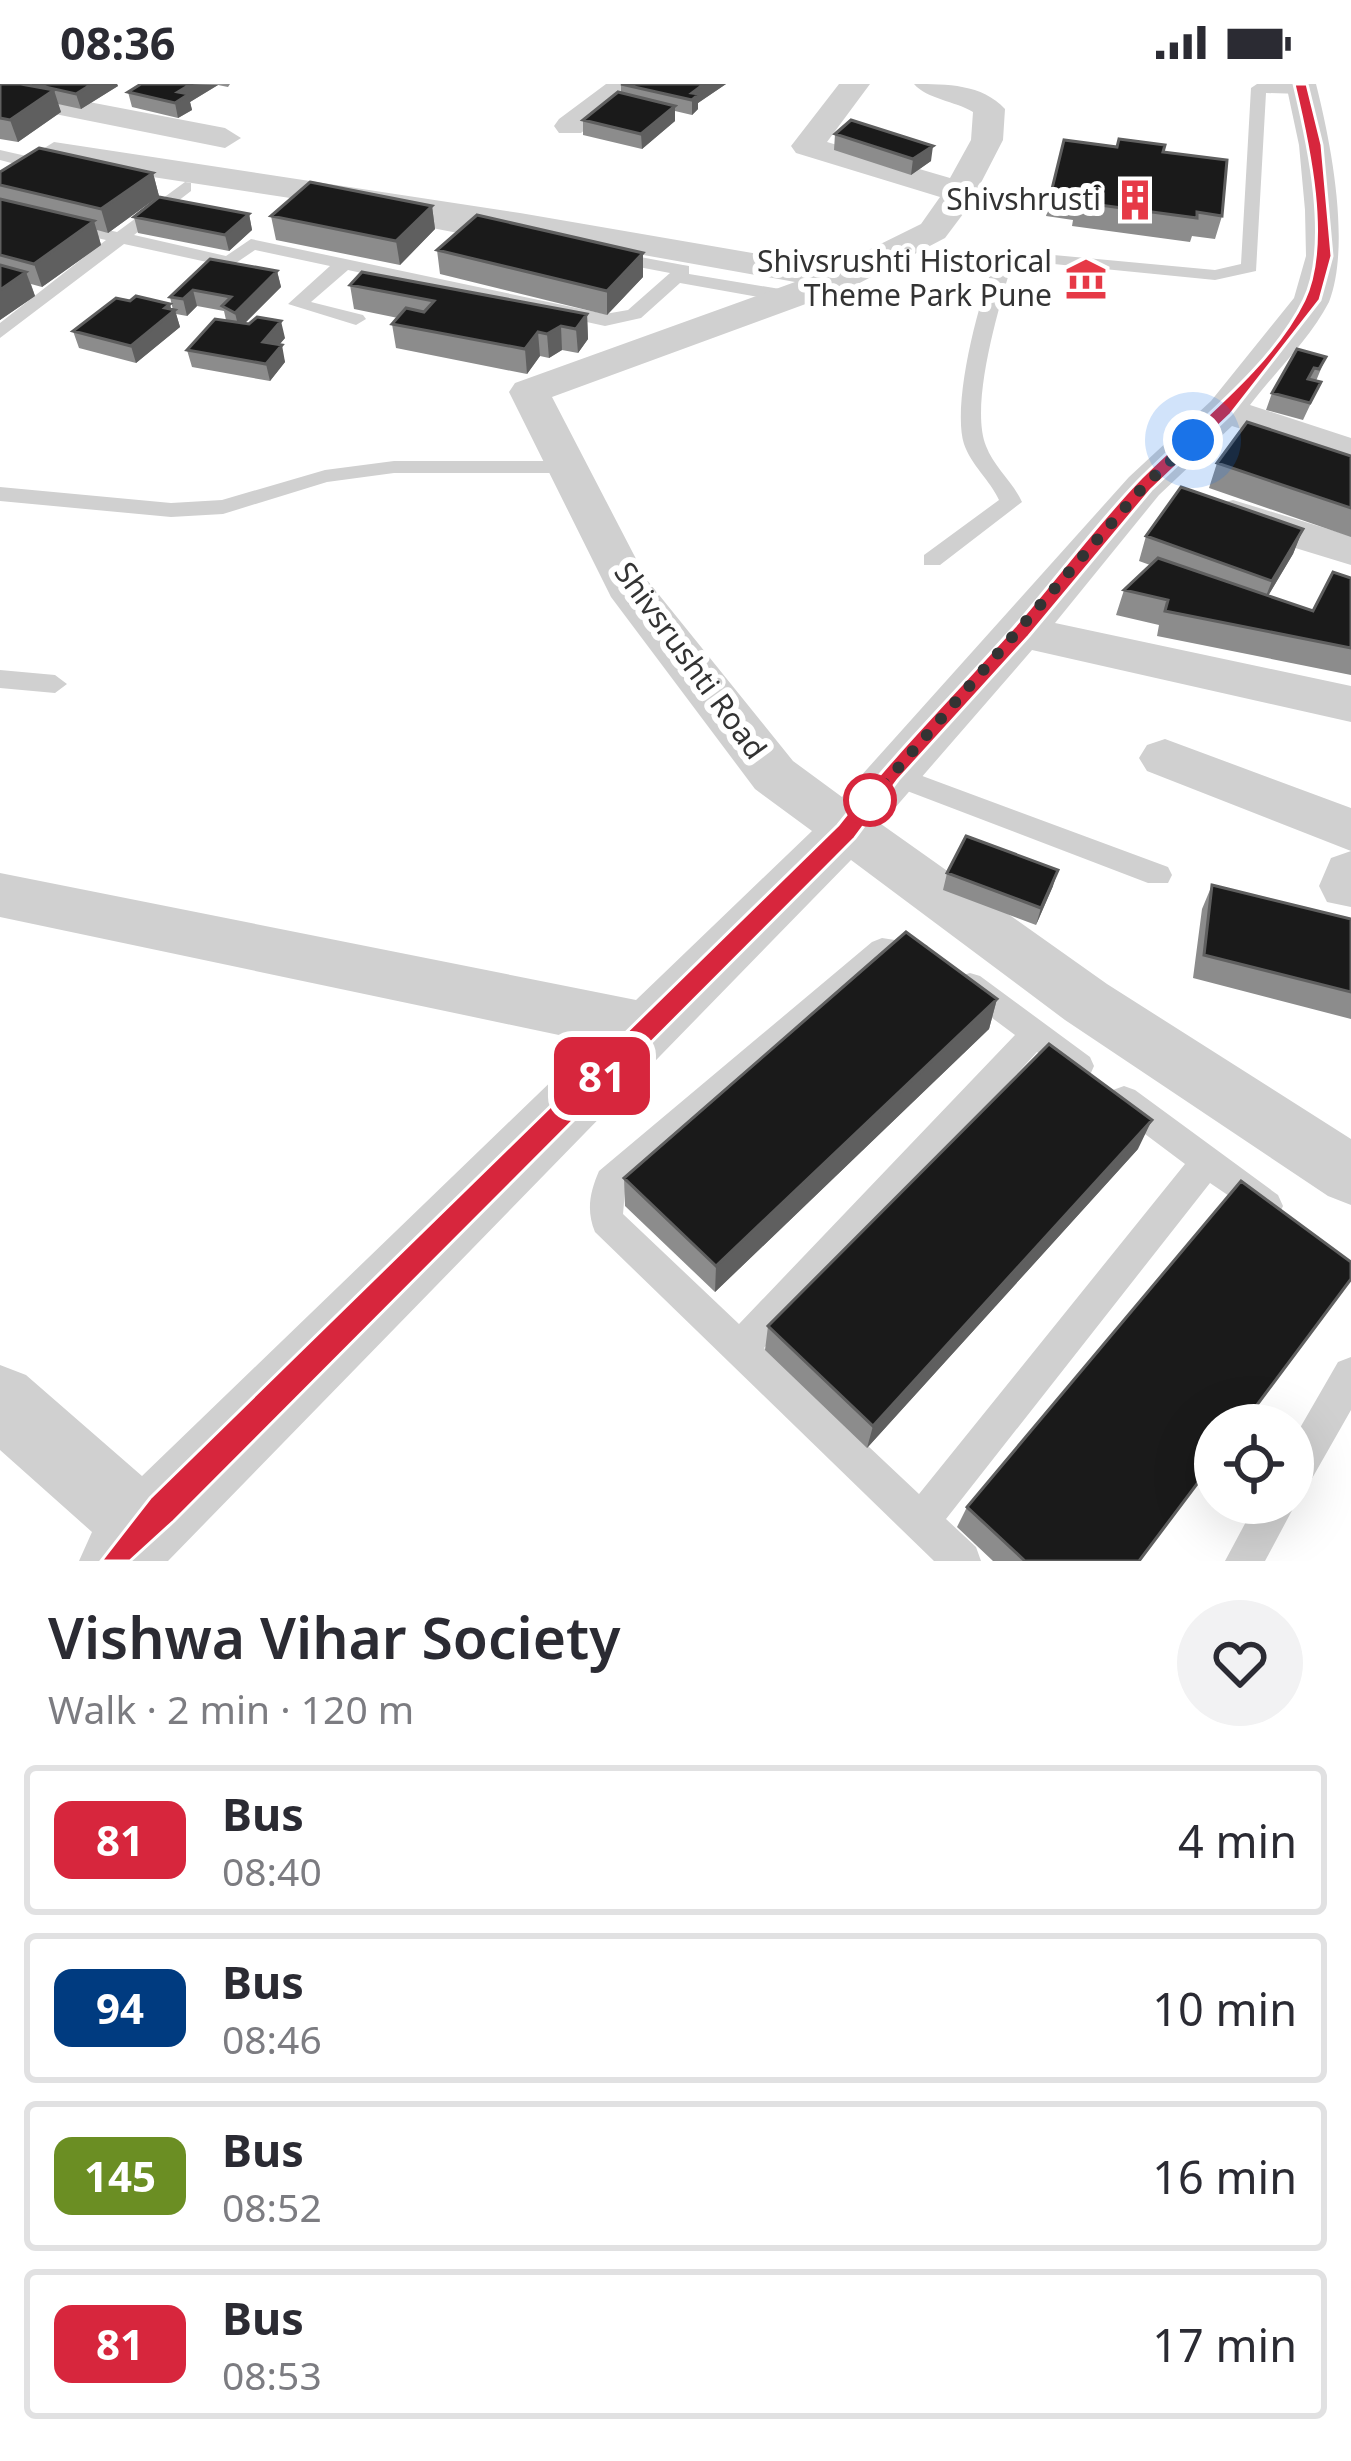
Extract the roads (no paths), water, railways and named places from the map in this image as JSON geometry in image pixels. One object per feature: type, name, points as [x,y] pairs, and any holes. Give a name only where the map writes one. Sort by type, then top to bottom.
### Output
[{"type":"street","points":[[570,126],[625,84]]},
{"type":"street","points":[[855,84],[807,146],[960,192]]},
{"type":"street","name":"Shivsrushti Road","points":[[929,84],[969,96],[988,109],[987,140],[960,192],[933,230],[839,279],[529,392],[627,586],[773,776],[1086,1002],[1351,1175]]},
{"type":"street","points":[[0,1401],[132,1545],[846,831],[890,774],[1022,632],[1144,486],[1225,410],[1312,300],[1324,256],[1315,145],[1279,86]]},
{"type":"street","points":[[0,94],[225,138]]},
{"type":"street","points":[[36,159],[430,208],[839,279]]},
{"type":"street","points":[[1225,410],[1351,452]]},
{"type":"street","points":[[1144,486],[1351,551]]},
{"type":"street","points":[[1022,632],[1351,704]]},
{"type":"street","points":[[1165,758],[1351,830]]},
{"type":"street","points":[[0,895],[650,1029]]},
{"type":"lane","points":[[932,560],[1012,502],[1005,485],[982,463],[971,433],[988,308],[1006,254],[1214,275],[1250,267],[1279,86]]},
{"type":"lane","points":[[0,155],[36,159],[93,178]]},
{"type":"lane","points":[[0,189],[36,159]]},
{"type":"lane","points":[[0,332],[184,187]]},
{"type":"lane","points":[[236,189],[683,270],[634,314],[605,320],[251,244]]},
{"type":"lane","points":[[286,214],[303,199]]},
{"type":"lane","points":[[0,212],[230,262],[268,229]]},
{"type":"lane","points":[[457,248],[473,231]]},
{"type":"lane","points":[[344,264],[296,304],[356,319]]},
{"type":"lane","points":[[425,281],[441,264]]},
{"type":"lane","points":[[676,277],[792,297]]},
{"type":"lane","points":[[16,285],[49,293]]},
{"type":"lane","points":[[0,494],[171,510],[223,507],[325,476],[394,467],[567,467]]},
{"type":"lane","points":[[0,679],[55,683]]},
{"type":"lane","points":[[890,774],[1158,875]]},
{"type":"lane","points":[[962,1561],[607,1221],[610,1181],[882,950],[909,950],[933,958],[1297,1229]]},
{"type":"lane","points":[[740,1348],[1035,1034]]},
{"type":"lane","points":[[921,1521],[1207,1162]]},
{"type":"lane","points":[[1314,1439],[1351,1375]]},
{"type":"lane","points":[[1244,1561],[1265,1524]]},
{"type":"place","name":"Shivshrusti","points":[[1135,200]]},
{"type":"place","name":"Shivsrushti Historical Theme Park Pune","points":[[1086,279]]}]
